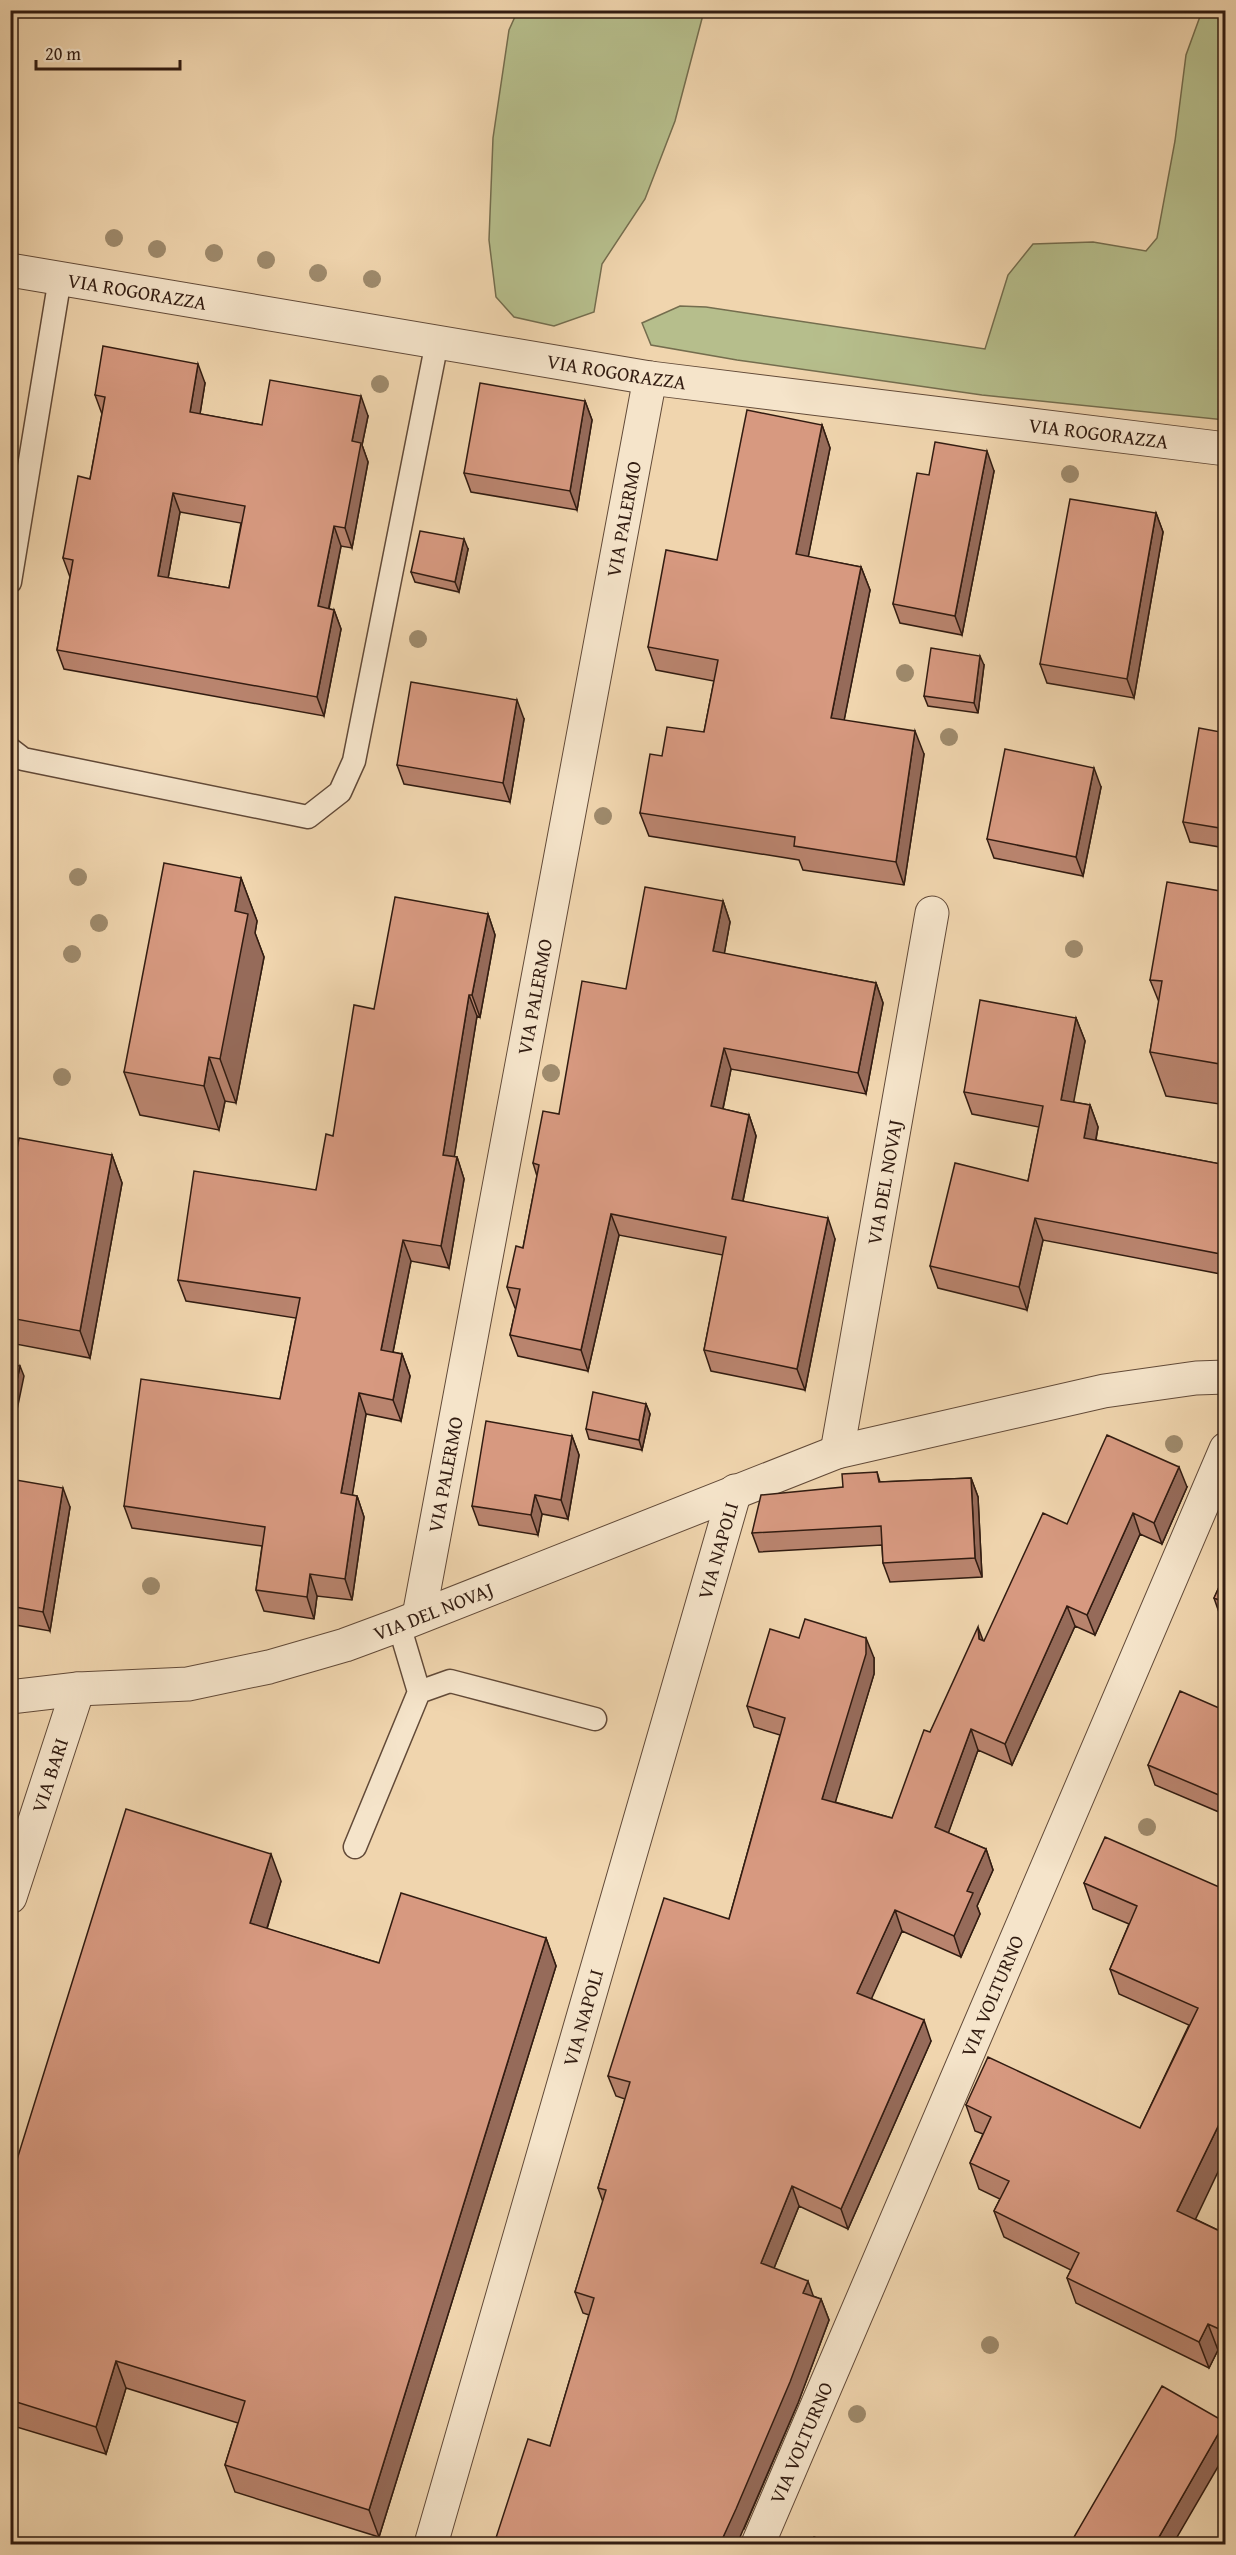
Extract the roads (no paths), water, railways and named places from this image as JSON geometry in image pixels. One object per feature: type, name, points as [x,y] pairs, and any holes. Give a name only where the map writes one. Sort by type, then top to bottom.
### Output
[{"type":"street","name":"VIA ROGORAZZA","points":[[10,270],[650,378],[1226,449]]},
{"type":"street","name":"VIA PALERMO","points":[[409,1621],[650,378]]},
{"type":"street","name":"VIA DEL NOVAJ","points":[[837,1452],[932,913]]},
{"type":"street","name":"VIA DEL NOVAJ","points":[[10,1697],[78,1689],[200,1682],[269,1667],[345,1645],[409,1621],[837,1452],[1104,1392],[1196,1378],[1226,1377]]},
{"type":"street","name":"VIA VOLTURNO","points":[[758,2544],[1226,1449]]},
{"type":"street","name":"VIA NAPOLI","points":[[431,2544],[735,1491]]},
{"type":"street","name":"VIA BARI","points":[[10,1897],[78,1689]]},
{"type":"lane","points":[[10,582],[60,279]]},
{"type":"lane","points":[[10,749],[23,759],[308,817],[340,792],[354,761],[437,342]]},
{"type":"lane","points":[[355,1847],[419,1692],[409,1621]]},
{"type":"lane","points":[[419,1692],[450,1681],[595,1719]]}]
